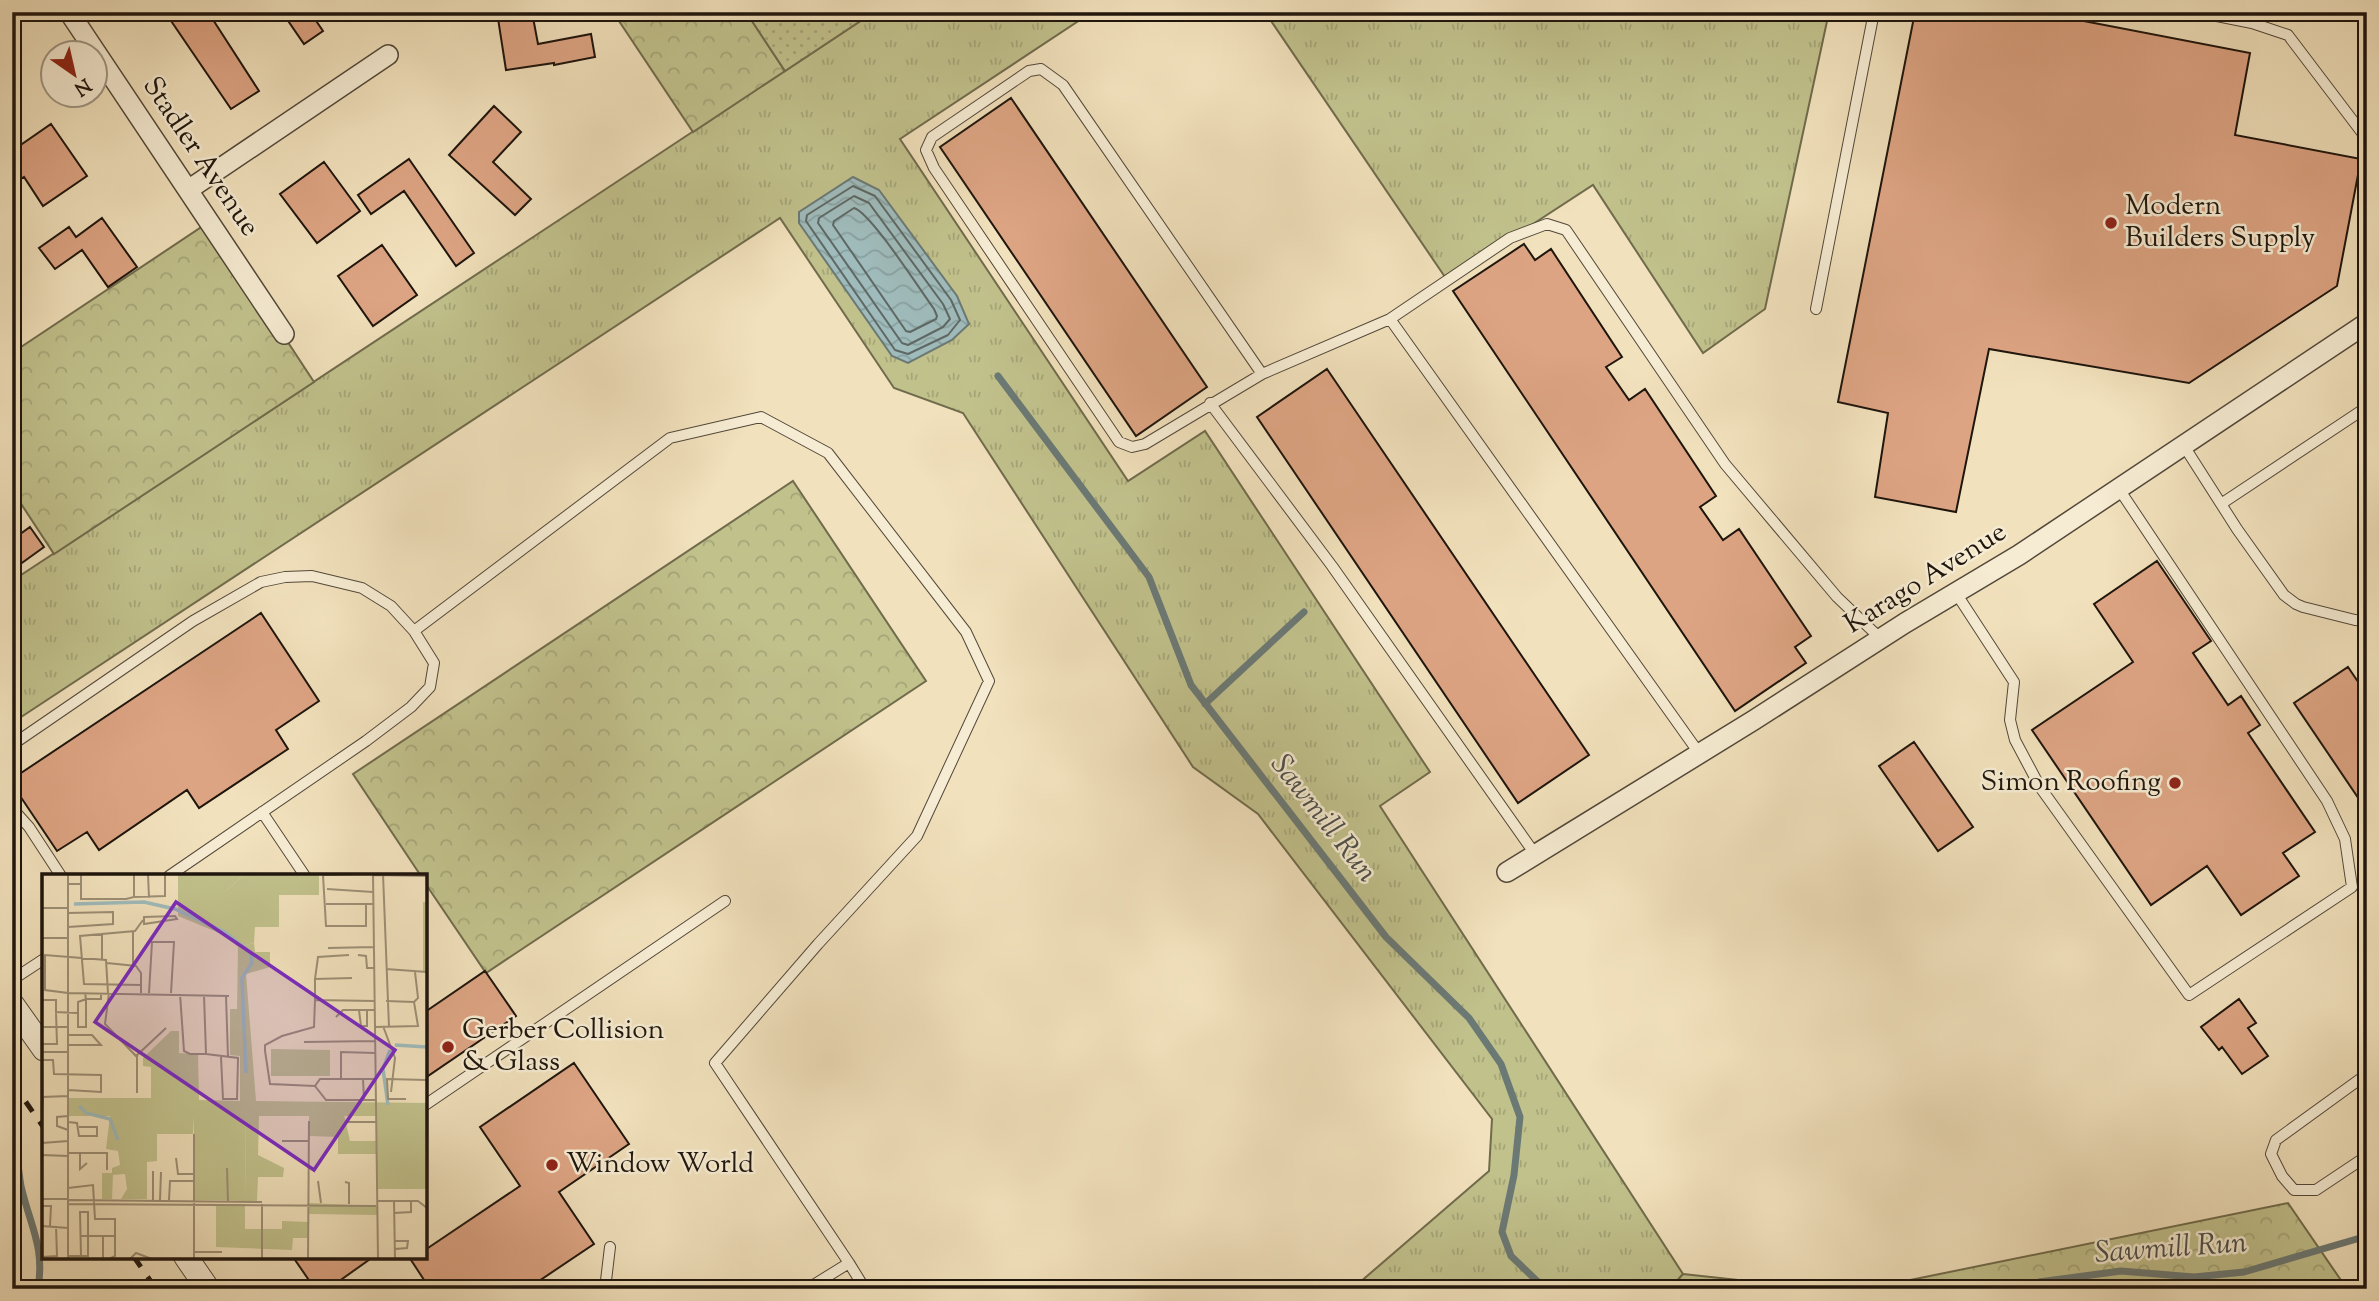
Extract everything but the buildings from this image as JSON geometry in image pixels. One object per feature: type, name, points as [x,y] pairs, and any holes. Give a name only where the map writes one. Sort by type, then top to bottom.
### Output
[{"type":"street","name":"Stadler Avenue","points":[[69,12],[284,334]]},
{"type":"street","points":[[188,190],[388,55]]},
{"type":"street","name":"Karago Avenue","points":[[1507,872],[2019,555],[2367,323]]},
{"type":"street","points":[[12,1004],[42,1046]]},
{"type":"street","points":[[193,1260],[208,1289]]},
{"type":"lane","points":[[1816,309],[1874,12]]},
{"type":"lane","points":[[2197,12],[2252,23],[2288,35],[2367,143]]},
{"type":"lane","points":[[1262,374],[1063,85],[1041,69],[1029,71],[932,137],[926,150],[933,168],[1119,442],[1132,447],[1145,444],[1262,374],[1390,319],[1510,238],[1547,224],[1566,230],[1725,464],[1838,597],[1881,639]]},
{"type":"lane","points":[[1390,319],[1699,753]]},
{"type":"lane","points":[[1210,403],[1332,566],[1535,854]]},
{"type":"lane","points":[[2221,504],[2367,407]]},
{"type":"lane","points":[[414,631],[670,438],[761,417],[828,453],[966,632],[989,681],[917,836],[818,944],[715,1063],[865,1289]]},
{"type":"lane","points":[[2184,446],[2284,595],[2296,604],[2367,621]]},
{"type":"lane","points":[[1956,593],[2014,682],[2010,720],[2015,740],[2040,787],[2189,995],[2353,887],[2345,839],[2327,801],[2119,489]]},
{"type":"lane","points":[[12,745],[193,621],[261,582],[285,577],[312,576],[362,588],[391,606],[414,631],[434,663],[430,687],[402,714],[172,874]]},
{"type":"lane","points":[[12,807],[29,827],[60,874]]},
{"type":"lane","points":[[262,812],[304,874]]},
{"type":"lane","points":[[427,1104],[725,901]]},
{"type":"lane","points":[[12,980],[42,960]]},
{"type":"lane","points":[[2367,1074],[2276,1140],[2271,1154],[2282,1176],[2294,1189],[2316,1190],[2367,1156]]},
{"type":"lane","points":[[605,1289],[610,1247]]},
{"type":"lane","points":[[807,1289],[849,1264]]},
{"type":"green space","points":[[613,12],[746,12],[785,71],[693,132]]},
{"type":"green space","points":[[746,12],[874,12],[785,71]]},
{"type":"green space","points":[[874,12],[1092,12],[900,139],[1128,481],[1205,431],[1430,772],[1380,806],[1683,1274],[1670,1289],[1352,1289],[1489,1171],[1492,1119],[1258,814],[1193,767],[963,413],[894,388],[780,218],[12,723],[12,581]]},
{"type":"green space","points":[[1265,12],[1829,12],[1765,309],[1703,353],[1593,185],[1447,280]]},
{"type":"green space","points":[[209,222],[314,382],[54,554],[12,490],[12,353]]},
{"type":"green space","points":[[793,481],[926,681],[486,973],[427,886],[427,874],[420,874],[353,774]]},
{"type":"green space","points":[[2288,1203],[2347,1289],[1866,1289]]},
{"type":"green space","points":[[1683,1274],[1822,1289],[1670,1289]]},
{"type":"water","points":[[853,177],[879,190],[957,296],[969,324],[952,340],[908,363],[892,356],[799,223],[799,212]]},
{"type":"waterway","name":"Sawmill Run","points":[[998,376],[1149,577],[1191,685],[1386,937],[1469,1018],[1501,1064],[1520,1117],[1514,1175],[1502,1232],[1511,1256],[1537,1281],[1552,1289]]},
{"type":"waterway","points":[[1205,704],[1304,612]]},
{"type":"waterway","points":[[12,1137],[21,1186],[36,1236],[40,1260],[38,1289]]},
{"type":"waterway","name":"Sawmill Run","points":[[2017,1289],[2039,1282],[2121,1271],[2194,1277],[2244,1272],[2367,1236]]},
{"type":"railway","points":[[12,1082],[42,1125]]},
{"type":"railway","points":[[135,1259],[156,1289]]},
{"type":"place","name":"Modern Builders Supply","points":[[2111,223]]},
{"type":"place","name":"Simon Roofing","points":[[2175,783]]},
{"type":"place","name":"Gerber Collision & Glass","points":[[448,1047]]},
{"type":"place","name":"Window World","points":[[552,1165]]}]
